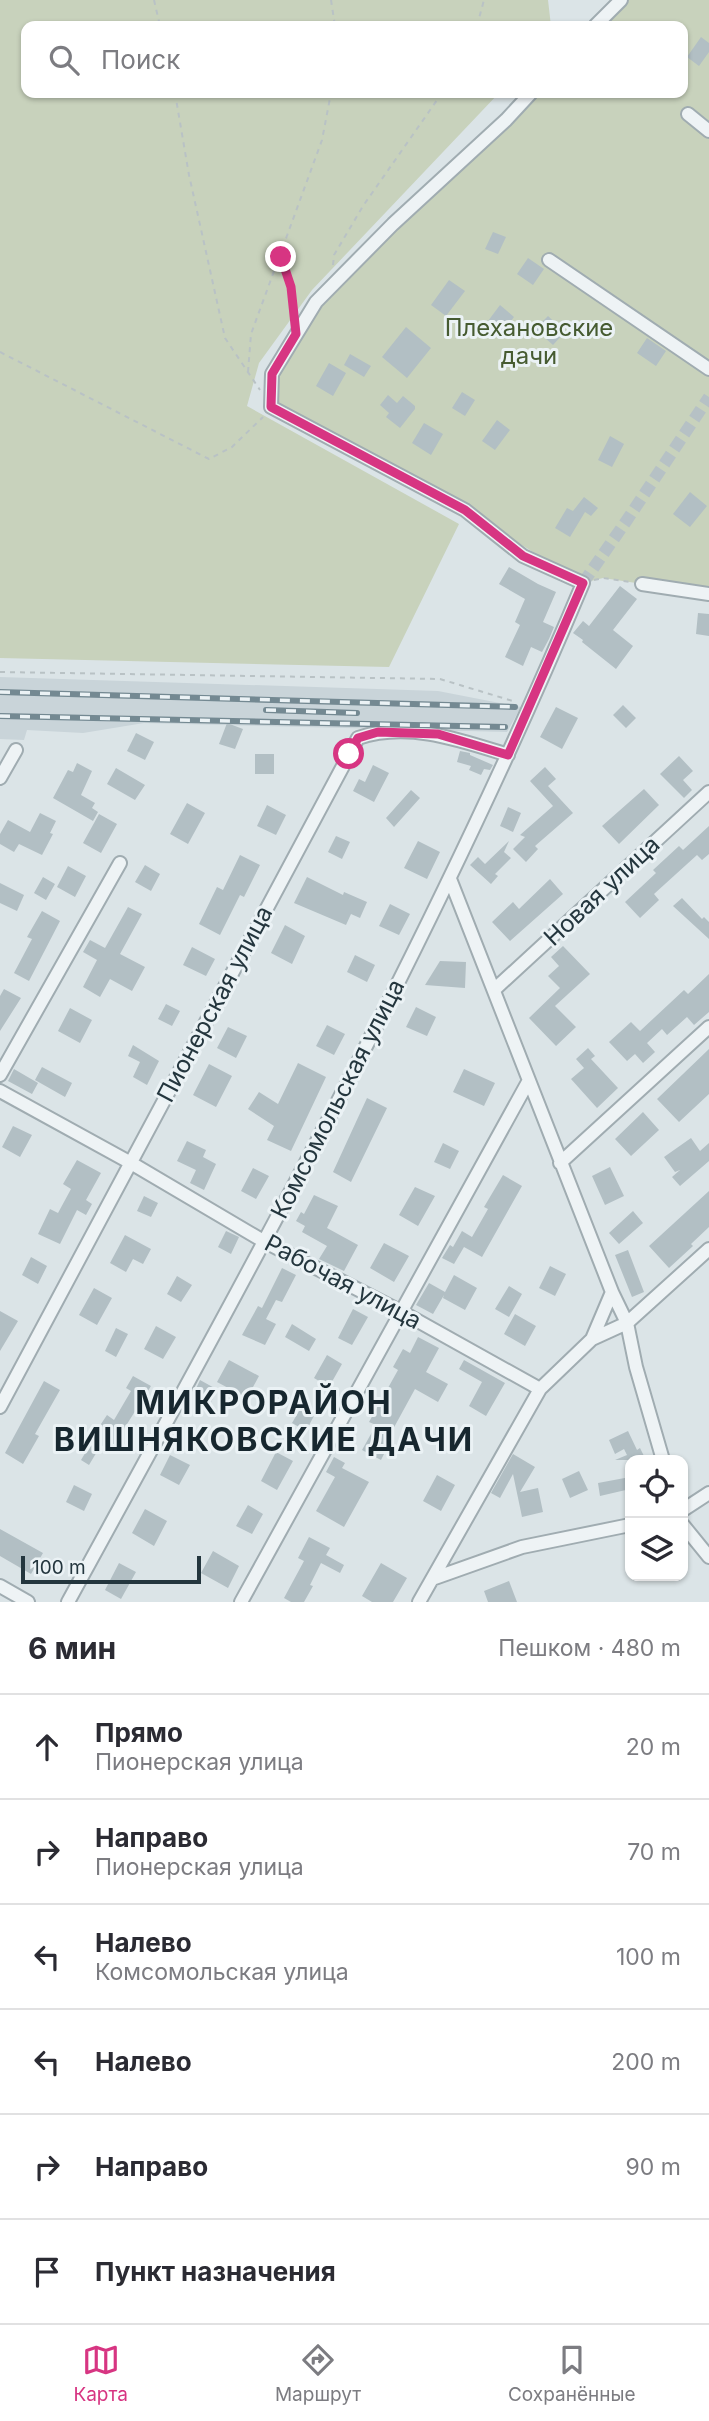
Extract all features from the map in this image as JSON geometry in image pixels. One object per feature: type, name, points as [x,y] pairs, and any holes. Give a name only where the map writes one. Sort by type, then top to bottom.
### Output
[{"type":"street","points":[[600,21],[621,0]]},
{"type":"street","points":[[526,98],[393,224],[316,302],[272,374],[271,407],[465,510],[523,556],[583,583]]},
{"type":"street","points":[[688,114],[709,131]]},
{"type":"street","points":[[550,260],[709,369]]},
{"type":"street","name":"Комсомольская улица","points":[[68,1602],[265,1242],[450,879],[531,706],[583,583]]},
{"type":"street","points":[[642,584],[709,594]]},
{"type":"street","name":"Пионерская улица","points":[[0,1407],[358,738],[378,732],[438,734],[508,755]]},
{"type":"street","points":[[0,778],[16,750]]},
{"type":"street","name":"Новая улица","points":[[495,989],[709,792]]},
{"type":"street","points":[[0,1075],[120,863]]},
{"type":"street","points":[[450,879],[495,989],[560,1163],[627,1324],[636,1367],[662,1455]]},
{"type":"street","points":[[560,1163],[709,1027]]},
{"type":"street","points":[[242,1602],[528,1082]]},
{"type":"street","name":"Рабочая улица","points":[[0,1091],[131,1163],[265,1242],[400,1311],[540,1389]]},
{"type":"street","points":[[419,1602],[540,1389],[592,1339],[627,1324],[709,1249]]},
{"type":"street","points":[[592,1339],[612,1292]]},
{"type":"street","points":[[688,1507],[709,1493]]},
{"type":"street","points":[[432,1579],[522,1547],[625,1526]]},
{"type":"street","points":[[688,1531],[709,1557]]},
{"type":"street","points":[[0,1586],[28,1602]]},
{"type":"path","points":[[154,0],[159,21]]},
{"type":"path","points":[[331,0],[334,21]]},
{"type":"path","points":[[478,21],[484,0]]},
{"type":"path","points":[[0,352],[209,459],[232,447],[271,407],[225,338],[188,175],[176,98]]},
{"type":"path","points":[[248,373],[251,334],[322,140],[330,98]]},
{"type":"path","points":[[329,288],[334,255],[363,206],[439,98]]},
{"type":"path","points":[[281,257],[291,287],[296,334]]},
{"type":"path","points":[[583,583],[603,578],[642,584]]},
{"type":"path","points":[[0,672],[440,680],[531,706]]},
{"type":"shaded area","points":[[0,677],[438,691],[521,707],[507,732],[144,723],[83,733],[27,730],[24,740],[0,739]]},
{"type":"green space","points":[[0,0],[548,0],[550,21],[21,21],[21,98],[494,98],[312,290],[259,363],[247,406],[459,524],[389,667],[0,658]]},
{"type":"green space","name":"Плехановские дачи","points":[[621,0],[709,0],[709,594],[603,578],[583,583],[465,510],[271,407],[272,374],[316,302],[526,98],[688,98],[688,21],[600,21]]},
{"type":"building","points":[[701,37],[709,43],[709,52],[699,66],[688,56]]},
{"type":"building","points":[[493,232],[506,237],[498,254],[485,249]]},
{"type":"building","points":[[528,258],[544,269],[533,285],[517,274]]},
{"type":"building","points":[[449,280],[465,291],[446,316],[431,305]]},
{"type":"building","points":[[500,305],[514,317],[503,332],[488,321]]},
{"type":"building","points":[[548,316],[565,332],[553,345],[535,329]]},
{"type":"building","points":[[406,327],[431,348],[407,378],[382,357]]},
{"type":"building","points":[[647,338],[666,351],[656,366],[637,353]]},
{"type":"building","points":[[350,354],[371,366],[364,377],[344,365]]},
{"type":"building","points":[[329,363],[346,373],[333,396],[316,386]]},
{"type":"building","points":[[462,392],[475,400],[465,416],[452,408]]},
{"type":"building","points":[[388,395],[397,403],[403,396],[415,406],[400,428],[386,417],[389,413],[380,405]]},
{"type":"building","points":[[497,420],[510,430],[495,450],[482,441]]},
{"type":"building","points":[[424,423],[443,434],[431,455],[412,443]]},
{"type":"building","points":[[610,436],[624,444],[612,467],[598,460]]},
{"type":"building","points":[[690,492],[707,506],[690,527],[673,514]]},
{"type":"building","points":[[584,497],[598,508],[591,516],[585,512],[570,537],[555,528],[567,508],[573,511]]},
{"type":"building","points":[[509,567],[556,592],[543,622],[554,627],[549,639],[542,652],[531,647],[523,666],[505,657],[520,625],[515,622],[525,599],[499,584]]},
{"type":"building","points":[[620,586],[637,599],[613,630],[633,646],[616,669],[573,633],[583,621],[589,626]]},
{"type":"building","points":[[698,613],[709,614],[709,636],[696,634]]},
{"type":"building","points":[[623,705],[636,718],[626,728],[613,715]]},
{"type":"building","points":[[556,707],[578,718],[562,749],[540,737]]},
{"type":"building","points":[[227,723],[243,729],[235,749],[219,744]]},
{"type":"building","points":[[136,733],[154,742],[145,760],[127,751]]},
{"type":"building","points":[[460,751],[493,765],[490,770],[484,769],[481,775],[469,770],[471,766],[457,762]]},
{"type":"building","points":[[255,754],[274,754],[274,774],[255,774]]},
{"type":"building","points":[[679,756],[693,771],[683,780],[692,790],[684,798],[660,774]]},
{"type":"building","points":[[77,763],[92,771],[81,795],[95,803],[92,808],[98,812],[93,821],[53,798],[68,770],[73,772]]},
{"type":"building","points":[[373,765],[389,773],[374,802],[353,791],[359,779],[365,782]]},
{"type":"building","points":[[545,767],[556,779],[548,786],[573,813],[535,846],[538,849],[526,862],[513,849],[525,837],[520,835],[553,806],[530,781]]},
{"type":"building","points":[[116,768],[145,785],[135,800],[107,784]]},
{"type":"building","points":[[644,789],[659,805],[619,844],[602,826]]},
{"type":"building","points":[[411,790],[420,798],[394,827],[386,818]]},
{"type":"building","points":[[187,803],[205,813],[188,844],[170,834]]},
{"type":"building","points":[[267,805],[286,815],[276,835],[257,826]]},
{"type":"building","points":[[508,807],[521,813],[513,832],[500,826]]},
{"type":"building","points":[[40,813],[56,821],[50,833],[53,834],[42,855],[19,844],[14,852],[0,844],[0,834],[8,820],[30,832]]},
{"type":"building","points":[[99,814],[117,824],[101,853],[83,843]]},
{"type":"building","points":[[709,826],[709,854],[702,860],[697,855],[654,894],[659,900],[640,918],[625,902],[656,873],[653,870],[679,846],[683,850]]},
{"type":"building","points":[[336,836],[350,842],[342,859],[328,852]]},
{"type":"building","points":[[418,841],[440,852],[427,879],[404,868]]},
{"type":"building","points":[[509,841],[504,852],[511,858],[495,874],[498,876],[491,884],[470,865],[478,857],[485,864]]},
{"type":"building","points":[[240,855],[260,865],[244,897],[240,895],[220,935],[199,924],[217,887],[223,890]]},
{"type":"building","points":[[145,865],[160,874],[151,891],[135,882]]},
{"type":"building","points":[[68,866],[86,876],[75,897],[57,887]]},
{"type":"building","points":[[43,877],[55,884],[46,900],[34,893]]},
{"type":"building","points":[[307,877],[343,895],[344,892],[367,902],[360,918],[351,914],[346,925],[294,903]]},
{"type":"building","points":[[550,879],[563,894],[510,941],[492,922],[513,902],[519,909]]},
{"type":"building","points":[[0,883],[24,895],[17,911],[0,903]]},
{"type":"building","points":[[682,898],[702,919],[704,917],[709,922],[709,939],[673,906]]},
{"type":"building","points":[[390,904],[410,914],[399,935],[379,926]]},
{"type":"building","points":[[128,907],[142,914],[120,954],[145,967],[132,991],[110,979],[100,997],[83,987],[97,960],[83,952],[90,940],[105,948]]},
{"type":"building","points":[[42,911],[60,921],[29,981],[14,973],[32,939],[27,937]]},
{"type":"building","points":[[285,925],[305,936],[292,964],[271,953]]},
{"type":"building","points":[[563,946],[590,974],[555,1006],[576,1027],[556,1046],[529,1018],[560,988],[548,976],[559,966],[551,957]]},
{"type":"building","points":[[192,947],[215,959],[206,976],[183,965]]},
{"type":"building","points":[[355,955],[375,965],[367,982],[347,972]]},
{"type":"building","points":[[440,961],[466,962],[465,988],[425,985]]},
{"type":"building","points":[[709,974],[709,1012],[694,1025],[687,1017],[667,1035],[662,1029],[647,1043],[655,1052],[643,1063],[635,1054],[627,1061],[609,1042],[631,1022],[640,1031],[684,990],[688,994]]},
{"type":"building","points":[[4,989],[21,998],[0,1031],[0,996]]},
{"type":"building","points":[[166,1004],[180,1011],[172,1026],[158,1019]]},
{"type":"building","points":[[416,1007],[436,1017],[427,1036],[406,1027]]},
{"type":"building","points":[[70,1008],[92,1020],[80,1043],[58,1031]]},
{"type":"building","points":[[327,1025],[345,1034],[334,1055],[316,1046]]},
{"type":"building","points":[[228,1027],[247,1036],[236,1058],[217,1048]]},
{"type":"building","points":[[133,1045],[159,1061],[147,1085],[133,1077],[140,1062],[128,1056]]},
{"type":"building","points":[[588,1048],[595,1056],[591,1059],[618,1088],[597,1108],[571,1079],[584,1068],[576,1059]]},
{"type":"building","points":[[709,1049],[709,1094],[679,1122],[657,1099]]},
{"type":"building","points":[[298,1063],[326,1077],[291,1151],[267,1140],[274,1126],[248,1109],[259,1092],[278,1104]]},
{"type":"building","points":[[209,1064],[232,1076],[216,1107],[193,1095]]},
{"type":"building","points":[[42,1067],[72,1083],[65,1097],[35,1080]]},
{"type":"building","points":[[14,1069],[38,1083],[32,1094],[8,1081]]},
{"type":"building","points":[[464,1069],[495,1083],[484,1106],[453,1092]]},
{"type":"building","points":[[367,1098],[387,1108],[351,1182],[333,1172]]},
{"type":"building","points":[[643,1112],[659,1130],[631,1156],[615,1139]]},
{"type":"building","points":[[13,1126],[32,1135],[20,1157],[2,1147]]},
{"type":"building","points":[[691,1138],[700,1151],[709,1143],[709,1161],[680,1186],[672,1177],[680,1170],[675,1172],[664,1157]]},
{"type":"building","points":[[187,1141],[206,1150],[203,1157],[216,1164],[204,1190],[190,1183],[196,1170],[177,1161]]},
{"type":"building","points":[[443,1143],[459,1151],[450,1169],[434,1162]]},
{"type":"building","points":[[77,1160],[101,1173],[86,1200],[92,1204],[86,1215],[77,1210],[60,1244],[38,1234],[50,1209],[58,1213],[71,1189],[63,1184]]},
{"type":"building","points":[[610,1167],[624,1196],[605,1205],[592,1176]]},
{"type":"building","points":[[253,1168],[269,1176],[256,1199],[241,1191]]},
{"type":"building","points":[[503,1175],[522,1186],[482,1257],[464,1247],[454,1264],[442,1258],[450,1245],[453,1247],[462,1231],[472,1237],[488,1209],[484,1207]]},
{"type":"building","points":[[415,1187],[435,1196],[418,1226],[399,1215]]},
{"type":"building","points":[[709,1191],[709,1227],[669,1268],[649,1246]]},
{"type":"building","points":[[314,1195],[338,1206],[327,1228],[358,1245],[344,1271],[319,1259],[327,1246],[302,1232],[305,1226],[296,1221],[301,1212],[304,1214]]},
{"type":"building","points":[[144,1196],[158,1203],[151,1217],[137,1211]]},
{"type":"building","points":[[633,1211],[643,1223],[619,1244],[609,1233]]},
{"type":"building","points":[[226,1231],[239,1237],[231,1254],[218,1247]]},
{"type":"building","points":[[125,1235],[151,1249],[143,1264],[133,1259],[126,1272],[110,1263]]},
{"type":"building","points":[[384,1243],[409,1256],[394,1282],[370,1268]]},
{"type":"building","points":[[628,1250],[644,1292],[632,1297],[615,1255]]},
{"type":"building","points":[[31,1257],[47,1266],[38,1284],[22,1275]]},
{"type":"building","points":[[550,1266],[566,1274],[555,1296],[539,1288]]},
{"type":"building","points":[[282,1268],[296,1275],[282,1302],[276,1300],[266,1319],[276,1324],[265,1345],[242,1335],[258,1306],[262,1308]]},
{"type":"building","points":[[454,1275],[477,1288],[465,1310],[443,1298],[444,1295],[433,1314],[416,1305],[429,1283],[445,1292]]},
{"type":"building","points":[[177,1276],[192,1285],[181,1302],[167,1294]]},
{"type":"building","points":[[509,1286],[522,1294],[509,1317],[495,1309]]},
{"type":"building","points":[[94,1288],[112,1298],[97,1325],[79,1315]]},
{"type":"building","points":[[353,1309],[368,1317],[352,1345],[338,1338]]},
{"type":"building","points":[[0,1311],[18,1321],[0,1351]]},
{"type":"building","points":[[515,1314],[536,1326],[525,1346],[504,1334]]},
{"type":"building","points":[[292,1324],[316,1339],[309,1351],[285,1337]]},
{"type":"building","points":[[156,1326],[176,1337],[163,1359],[144,1349]]},
{"type":"building","points":[[116,1328],[128,1334],[116,1357],[105,1351]]},
{"type":"building","points":[[418,1337],[439,1348],[426,1372],[448,1384],[438,1402],[415,1389],[386,1442],[389,1444],[381,1460],[362,1450],[376,1425],[369,1422],[398,1370],[393,1367],[403,1349],[410,1353]]},
{"type":"building","points":[[327,1355],[342,1364],[329,1387],[314,1378]]},
{"type":"building","points":[[229,1360],[259,1376],[247,1398],[217,1382]]},
{"type":"building","points":[[464,1360],[505,1383],[486,1416],[469,1406],[482,1382],[459,1369]]},
{"type":"building","points":[[133,1376],[151,1386],[110,1451],[101,1445],[89,1465],[81,1460],[93,1440],[91,1439],[107,1415],[114,1420],[131,1391],[126,1388]]},
{"type":"building","points":[[200,1380],[218,1390],[211,1402],[194,1393]]},
{"type":"building","points":[[44,1381],[60,1390],[35,1434],[39,1436],[23,1464],[5,1453]]},
{"type":"building","points":[[302,1406],[315,1414],[306,1431],[292,1423]]},
{"type":"building","points":[[628,1431],[637,1450],[640,1448],[644,1455],[627,1455],[624,1449],[615,1454],[609,1440]]},
{"type":"building","points":[[276,1452],[293,1461],[277,1490],[261,1481]]},
{"type":"building","points":[[513,1454],[535,1467],[520,1492],[538,1488],[543,1512],[522,1517],[513,1474],[500,1498],[491,1493]]},
{"type":"building","points":[[170,1455],[190,1465],[179,1485],[160,1475]]},
{"type":"building","points":[[334,1457],[345,1463],[342,1468],[369,1482],[344,1527],[316,1511],[335,1477],[326,1472]]},
{"type":"building","points":[[579,1471],[588,1490],[570,1498],[562,1479]]},
{"type":"building","points":[[437,1475],[455,1485],[441,1511],[423,1501]]},
{"type":"building","points":[[625,1478],[625,1490],[600,1496],[598,1483]]},
{"type":"building","points":[[74,1485],[92,1494],[84,1511],[66,1502]]},
{"type":"building","points":[[248,1505],[263,1514],[252,1534],[236,1526]]},
{"type":"building","points":[[145,1509],[167,1521],[154,1546],[132,1533]]},
{"type":"building","points":[[0,1529],[43,1553],[31,1574],[0,1556]]},
{"type":"building","points":[[309,1537],[330,1548],[326,1555],[344,1565],[340,1573],[321,1563],[304,1602],[291,1602],[284,1598],[304,1561],[298,1558]]},
{"type":"building","points":[[213,1551],[239,1566],[228,1588],[201,1573]]},
{"type":"building","points":[[119,1563],[136,1572],[121,1599],[105,1590]]},
{"type":"building","points":[[381,1563],[407,1578],[393,1602],[372,1602],[362,1596]]},
{"type":"building","points":[[509,1581],[517,1602],[488,1602],[484,1591]]},
{"type":"tunnel","points":[[583,583],[709,397]]},
{"type":"railway","points":[[0,692],[515,707]]},
{"type":"railway","points":[[266,710],[357,713]]},
{"type":"railway","points":[[0,716],[505,727]]},
{"type":"district","name":"МИКРОРАЙОН ВИШНЯКОВСКИЕ ДАЧИ","points":[[264,1422]]},
{"type":"route","points":[[281,257],[291,287],[296,334],[272,374],[271,407],[465,510],[523,556],[583,583],[508,755],[438,734],[378,732],[358,738],[349,754]]}]
